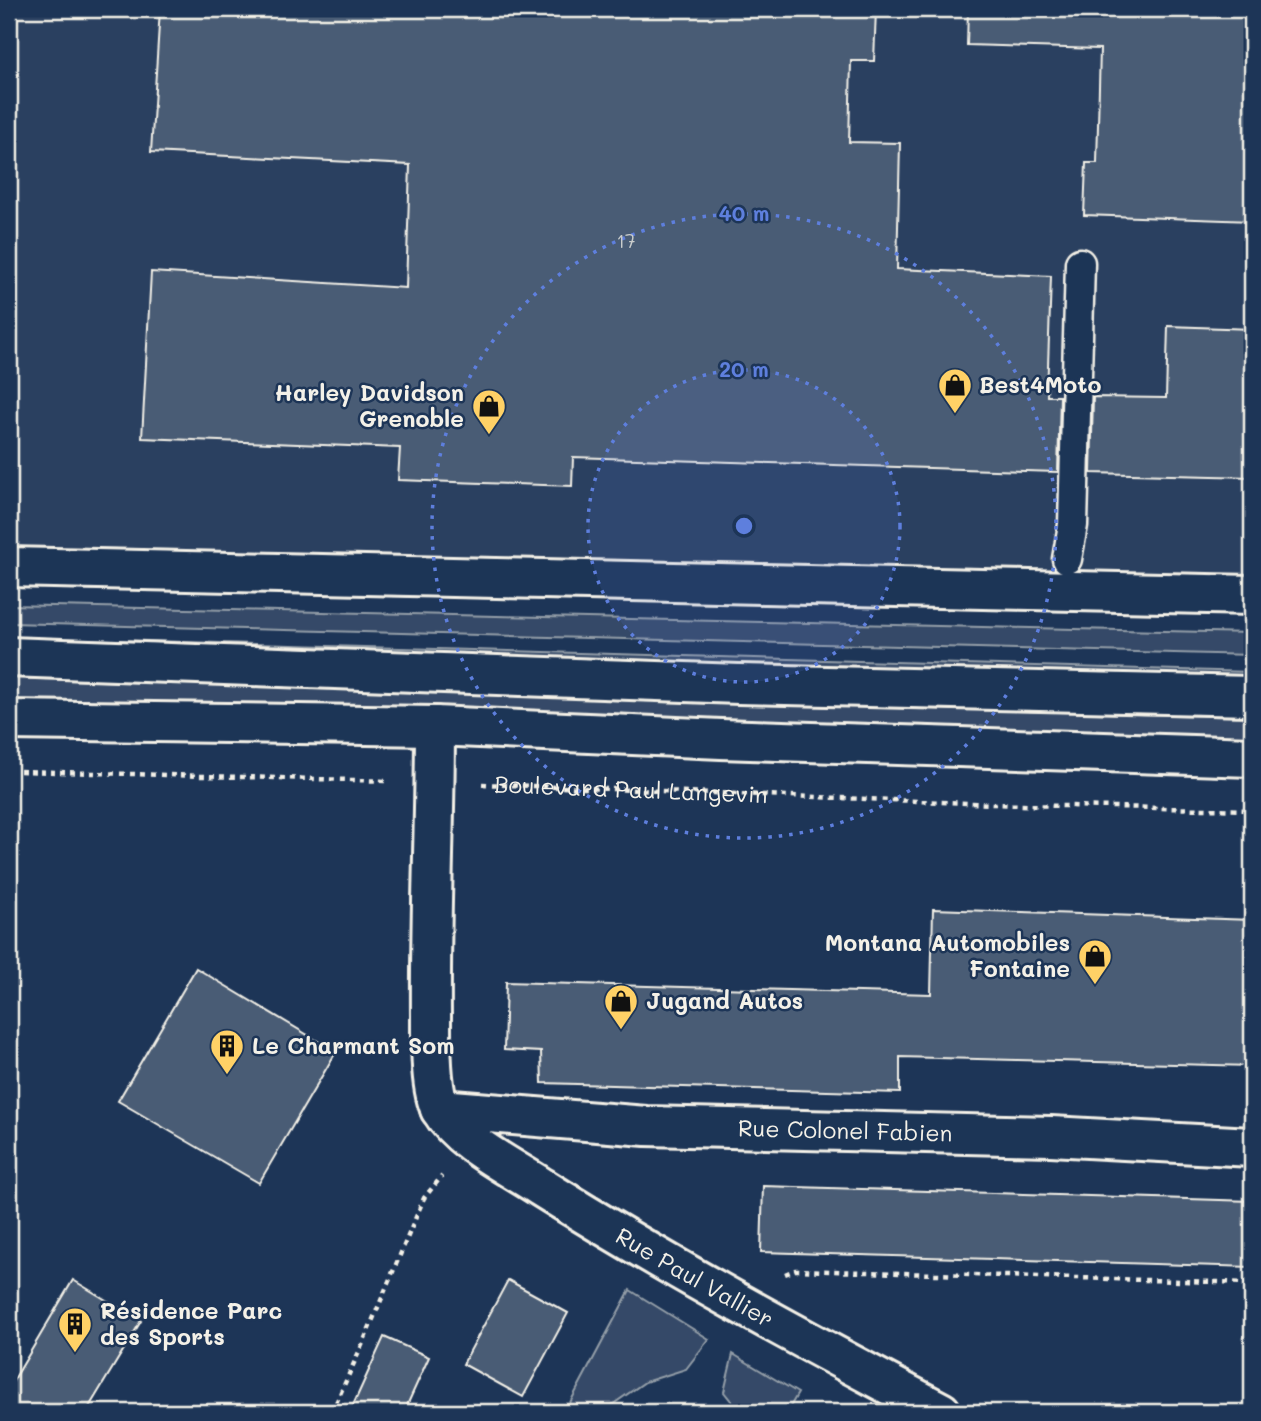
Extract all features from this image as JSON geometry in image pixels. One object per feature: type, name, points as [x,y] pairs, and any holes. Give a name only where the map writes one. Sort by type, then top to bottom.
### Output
[{"type":"street","points":[[9,566],[1252,596]]},
{"type":"street","points":[[9,657],[738,684],[1252,696]]},
{"type":"street","points":[[9,720],[435,726],[721,739],[1252,757]]},
{"type":"street","points":[[435,726],[431,979],[433,1080],[458,1128]]},
{"type":"street","name":"Rue Colonel Fabien","points":[[458,1128],[646,1126],[1051,1136],[1252,1147]]},
{"type":"street","name":"Rue Paul Vallier","points":[[458,1128],[612,1231],[941,1412]]},
{"type":"lane","points":[[1067,559],[1073,524],[1080,263]]},
{"type":"path","name":"Boulevard Paul Langevin","points":[[9,770],[435,782],[1020,805],[1252,810]]},
{"type":"path","points":[[332,1412],[424,1198],[449,1168],[458,1128]]},
{"type":"path","points":[[775,1279],[794,1270],[1252,1283]]},
{"type":"shaded area","points":[[9,9],[1252,9],[1252,590],[9,546]]},
{"type":"shaded area","points":[[9,605],[1252,633],[1252,655],[9,623]]},
{"type":"shaded area","points":[[9,637],[1252,672],[1252,683],[9,648]]},
{"type":"shaded area","points":[[9,678],[534,693],[897,708],[1252,717],[1252,738],[894,725],[9,701]]},
{"type":"shaded area","points":[[630,1290],[709,1339],[686,1369],[645,1382],[609,1407],[606,1412],[565,1412]]},
{"type":"shaded area","points":[[733,1354],[798,1393],[787,1412],[740,1412],[724,1392]]},
{"type":"building","points":[[160,9],[876,9],[874,61],[851,61],[849,142],[900,143],[897,269],[1051,276],[1047,396],[1060,396],[1058,472],[573,457],[572,486],[398,480],[400,448],[142,438],[151,272],[406,288],[410,165],[151,152]]},
{"type":"building","points":[[968,9],[1252,9],[1252,221],[1084,215],[1086,163],[1097,163],[1100,49],[967,45]]},
{"type":"building","points":[[1168,326],[1252,329],[1252,477],[1091,473],[1093,397],[1166,398]]},
{"type":"building","points":[[933,909],[1252,920],[1252,1066],[900,1057],[900,1093],[542,1083],[541,1052],[504,1050],[506,982],[931,994]]},
{"type":"building","name":"Le Charmant Som","points":[[196,968],[336,1052],[259,1183],[118,1101]]},
{"type":"building","points":[[763,1186],[1252,1201],[1252,1267],[761,1252]]},
{"type":"building","name":"Résidence Parc des Sports","points":[[73,1280],[141,1321],[86,1412],[9,1412],[9,1388]]},
{"type":"building","points":[[508,1280],[568,1313],[523,1397],[463,1364]]},
{"type":"building","points":[[384,1337],[429,1357],[404,1412],[350,1412]]},
{"type":"place","name":"Best4Moto","points":[[955,415]]},
{"type":"place","name":"Harley Davidson Grenoble","points":[[489,436]]},
{"type":"place","name":"Montana Automobiles Fontaine","points":[[1095,986]]},
{"type":"place","name":"Jugand Autos","points":[[621,1031]]},
{"type":"place","name":"Le Charmant Som","points":[[227,1076]]},
{"type":"place","name":"Résidence Parc des Sports","points":[[75,1354]]}]
